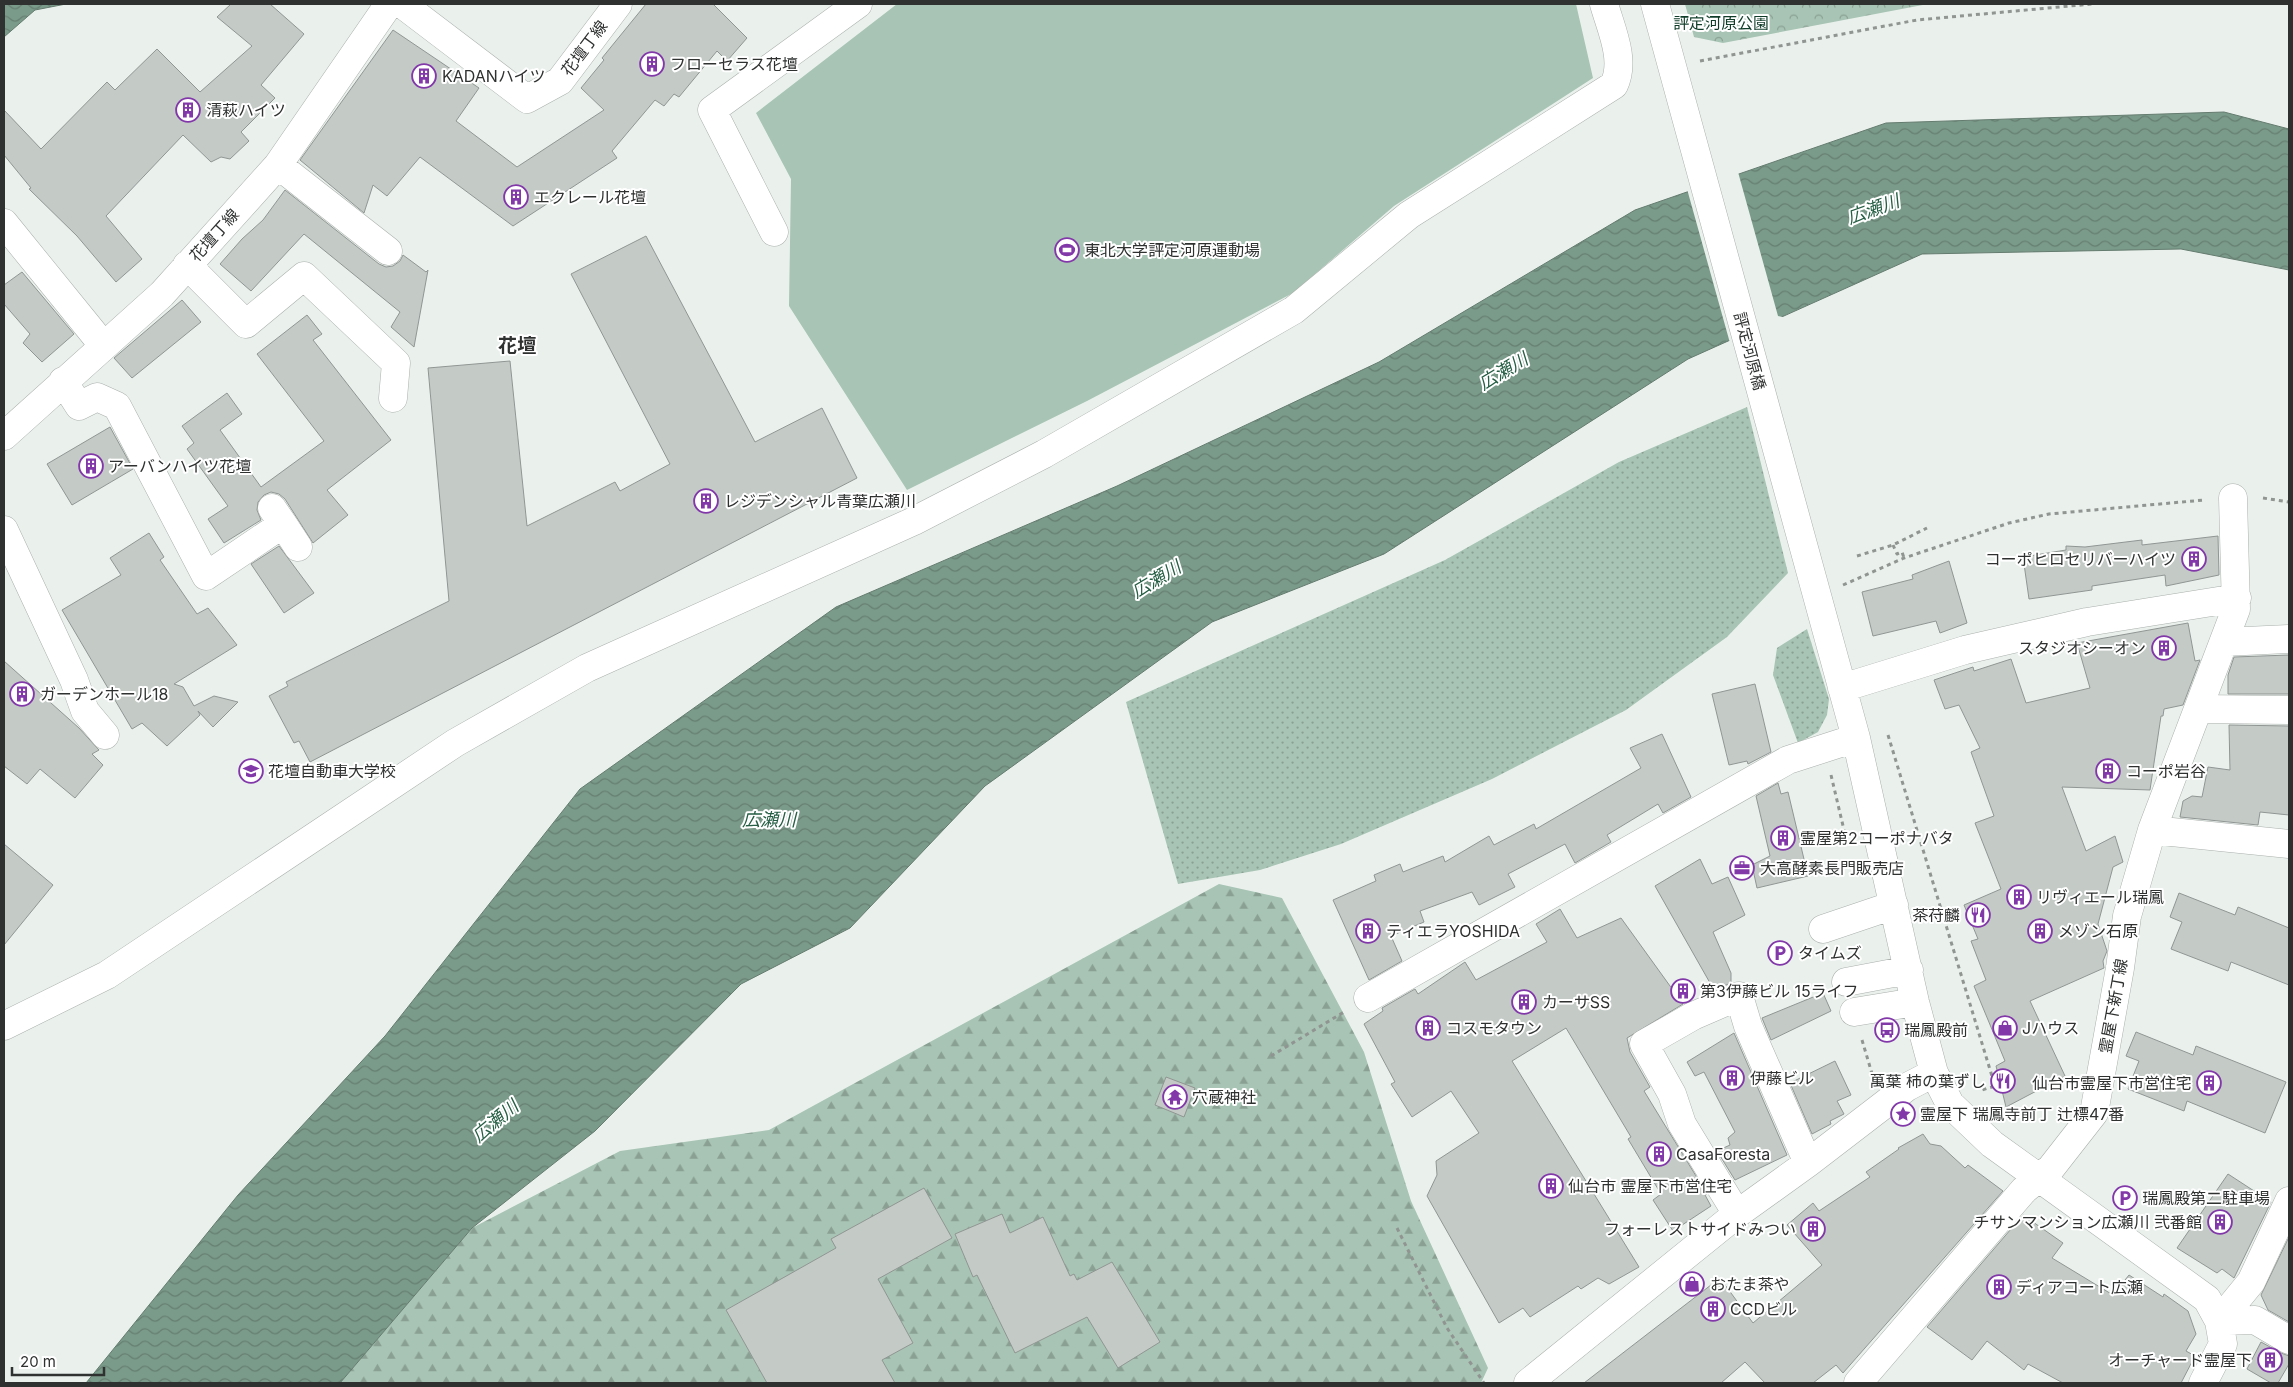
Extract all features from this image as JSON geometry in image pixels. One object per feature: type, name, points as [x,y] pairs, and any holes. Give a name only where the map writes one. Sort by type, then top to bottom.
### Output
[{"type":"street","name":"花壇丁線","points":[[4,436],[103,345],[162,294],[278,165],[390,4]]},
{"type":"street","name":"花壇丁線","points":[[402,4],[527,98],[560,81],[618,4]]},
{"type":"street","points":[[774,232],[712,110],[858,4]]},
{"type":"street","points":[[4,1026],[107,975],[455,743],[586,668],[922,516],[1044,454],[1294,310],[1409,215],[1614,85],[1619,69],[1618,56],[1604,4]]},
{"type":"street","name":"評定河原橋","points":[[1655,4],[1684,110],[1829,590],[1842,688],[1856,738],[1915,1002],[1934,1073],[1950,1104],[1992,1144],[2207,1299],[2219,1320]]},
{"type":"street","points":[[278,165],[388,251]]},
{"type":"street","points":[[4,223],[103,345]]},
{"type":"street","points":[[187,265],[246,324],[304,276],[396,363],[393,398]]},
{"type":"street","points":[[63,381],[79,406],[97,397],[117,406],[206,576],[278,516],[298,547]]},
{"type":"street","name":"霊屋下新丁線","points":[[1858,1383],[2024,1190],[2040,1179],[2051,1168],[2094,1113],[2120,968],[2127,916],[2152,830],[2236,609],[2233,498]]},
{"type":"street","points":[[4,530],[74,680],[84,711],[105,735]]},
{"type":"street","points":[[1842,688],[1966,650],[2087,622],[2237,598]]},
{"type":"street","points":[[2224,642],[2289,639]]},
{"type":"street","points":[[2199,709],[2289,710]]},
{"type":"street","points":[[1368,998],[1788,760],[1856,738]]},
{"type":"street","points":[[2152,830],[2289,844]]},
{"type":"street","points":[[1823,929],[1894,905]]},
{"type":"street","points":[[1846,982],[1909,970]]},
{"type":"street","points":[[1737,1214],[1682,1124],[1672,1094],[1644,1044],[1693,1016],[1739,996],[1748,1026],[1808,1163]]},
{"type":"street","points":[[1854,1012],[1915,1002]]},
{"type":"street","points":[[1528,1383],[1737,1214],[1808,1163],[1907,1086],[1934,1073]]},
{"type":"street","points":[[2203,1383],[2223,1344],[2219,1320],[2251,1282],[2289,1202]]},
{"type":"street","points":[[2219,1320],[2256,1320],[2289,1340]]},
{"type":"path","points":[[1672,66],[1917,20],[2092,4]]},
{"type":"path","points":[[1829,590],[1904,558],[2009,523],[2049,514],[2233,498],[2258,497],[2289,502]]},
{"type":"path","points":[[1857,556],[1892,545],[1927,528]]},
{"type":"path","points":[[1892,545],[1897,554],[1902,552],[1904,558]]},
{"type":"path","points":[[1829,590],[1840,579]]},
{"type":"path","points":[[1829,590],[1845,595]]},
{"type":"path","points":[[1886,727],[1995,1086],[1982,1090]]},
{"type":"path","points":[[1271,1056],[1368,998]]},
{"type":"path","points":[[1397,1228],[1448,1328],[1484,1383]]},
{"type":"green space","name":"東北大学評定河原運動場","points":[[897,4],[1576,4],[1593,78],[1394,206],[1293,293],[1087,401],[907,490],[789,306],[791,179],[756,113]]},
{"type":"green space","name":"評定河原公園","points":[[1685,4],[1928,4],[1723,43],[1694,37]]},
{"type":"green space","points":[[1747,407],[1788,573],[1727,637],[1626,710],[1492,779],[1341,844],[1260,870],[1178,884],[1126,702],[1445,560],[1619,462]]},
{"type":"green space","points":[[1807,629],[1829,699],[1827,715],[1818,732],[1798,743],[1773,675],[1777,648]]},
{"type":"green space","points":[[1219,884],[1282,898],[1364,1052],[1411,1201],[1488,1368],[1481,1383],[340,1383],[472,1228],[620,1151],[769,1130]]},
{"type":"water","points":[[4,4],[66,4],[35,10],[4,37]]},
{"type":"water","name":"広瀬川","points":[[2224,112],[2289,129],[2289,270],[2181,249],[1922,254],[1688,359],[1384,554],[1212,622],[985,786],[850,928],[741,984],[595,1131],[472,1228],[340,1383],[86,1383],[238,1195],[385,1036],[580,789],[836,607],[1117,486],[1379,362],[1635,210],[1886,123]]},
{"type":"pier","points":[[1738,172],[1778,316],[1787,318],[1730,343],[1687,189]]},
{"type":"building","points":[[231,4],[270,4],[304,34],[261,85],[275,98],[241,132],[249,141],[230,159],[221,157],[211,162],[183,135],[106,216],[142,259],[116,282],[77,236],[29,189],[31,188],[4,155],[4,110],[41,149],[107,82],[115,90],[157,49],[200,92],[252,46],[217,17]]},
{"type":"building","points":[[646,4],[713,4],[747,38],[727,61],[717,51],[679,97],[674,94],[664,106],[655,100],[612,151],[617,158],[513,226],[420,157],[387,196],[373,185],[364,213],[300,160],[393,30],[479,88],[456,121],[517,167],[604,110],[581,88],[604,60],[602,58]]},
{"type":"building","points":[[285,190],[379,264],[386,267],[393,266],[400,261],[403,255],[426,272],[428,270],[414,347],[391,327],[400,312],[304,234],[251,291],[220,264],[242,239],[263,220]]},
{"type":"building","name":"レジデンシャル青葉広瀬川","points":[[646,236],[755,442],[822,408],[857,478],[310,762],[299,741],[294,743],[269,696],[288,686],[286,682],[449,601],[428,368],[510,361],[527,526],[615,482],[620,491],[670,464],[571,274]]},
{"type":"building","points":[[22,272],[74,334],[42,362],[23,343],[30,334],[4,304],[4,285]]},
{"type":"building","points":[[182,300],[201,322],[132,378],[114,358]]},
{"type":"building","points":[[307,315],[322,334],[313,340],[391,440],[327,490],[348,515],[313,543],[285,499],[279,494],[271,492],[264,495],[258,502],[257,510],[261,520],[224,543],[208,519],[228,506],[187,449],[194,443],[182,426],[227,393],[242,414],[220,430],[261,487],[324,441],[257,354]]},
{"type":"building","name":"アーバンハイツ花壇","points":[[110,427],[133,469],[72,505],[47,464]]},
{"type":"building","points":[[149,533],[164,557],[160,560],[197,614],[208,608],[237,645],[174,684],[183,687],[194,706],[214,696],[238,702],[213,727],[198,711],[200,715],[167,746],[142,723],[132,729],[62,610],[121,575],[110,558]]},
{"type":"building","points":[[2218,536],[2219,575],[2166,586],[2165,575],[2092,586],[2092,590],[2029,599],[2023,557],[2066,550],[2066,546],[2085,547],[2142,540],[2142,545]]},
{"type":"building","points":[[279,546],[314,593],[284,613],[251,564]]},
{"type":"building","points":[[1949,561],[1967,623],[1940,633],[1936,621],[1873,636],[1862,592],[1913,579],[1912,575]]},
{"type":"building","points":[[2188,623],[2195,661],[2200,660],[2183,705],[2164,709],[2163,716],[2161,716],[2150,790],[2062,787],[2086,851],[2115,836],[2123,862],[2113,867],[2098,924],[2107,951],[2103,961],[2104,968],[2030,1001],[2065,1076],[2006,1107],[1996,1066],[2005,1061],[1974,986],[1986,980],[1971,941],[1978,939],[1964,905],[2001,889],[1975,823],[1994,816],[1971,752],[1980,748],[1959,705],[1945,709],[1934,680],[1973,667],[1974,671],[2011,659],[2026,703],[2090,688],[2077,643]]},
{"type":"building","points":[[2289,655],[2289,694],[2228,694],[2228,675],[2234,657]]},
{"type":"building","name":"ガーデンホール18","points":[[4,661],[79,728],[99,750],[92,754],[103,765],[75,798],[40,769],[27,784],[4,766]]},
{"type":"building","points":[[1755,684],[1771,752],[1748,764],[1747,761],[1729,765],[1712,694]]},
{"type":"building","points":[[2229,725],[2289,726],[2289,815],[2260,812],[2258,825],[2180,817],[2183,801],[2192,796],[2202,797],[2208,767],[2230,770]]},
{"type":"building","points":[[1662,734],[1691,797],[1663,813],[1658,804],[1607,835],[1611,842],[1575,863],[1565,844],[1508,874],[1515,887],[1479,905],[1472,892],[1420,911],[1424,922],[1391,936],[1402,961],[1369,980],[1333,900],[1376,881],[1374,875],[1400,864],[1403,872],[1443,856],[1445,862],[1489,836],[1494,845],[1534,824],[1536,829],[1641,768],[1630,748]]},
{"type":"building","name":"霊屋第2コーポナバタ","points":[[1778,783],[1781,794],[1788,792],[1808,876],[1757,888],[1752,865],[1770,856],[1756,796]]},
{"type":"building","points":[[4,844],[53,885],[4,945]]},
{"type":"building","points":[[1700,859],[1712,884],[1728,877],[1745,915],[1713,932],[1731,973],[1731,983],[1714,990],[1655,886]]},
{"type":"building","points":[[2179,893],[2235,915],[2238,907],[2289,928],[2289,985],[2231,962],[2228,971],[2171,949],[2182,922],[2170,917]]},
{"type":"building","points":[[1560,909],[1577,938],[1621,918],[1683,1004],[1627,1038],[1630,1052],[1650,1087],[1644,1091],[1707,1194],[1705,1195],[1711,1206],[1673,1231],[1653,1200],[1661,1194],[1628,1139],[1631,1137],[1566,1028],[1512,1061],[1639,1267],[1609,1284],[1598,1278],[1581,1289],[1578,1286],[1530,1317],[1523,1308],[1499,1323],[1427,1196],[1437,1175],[1436,1161],[1479,1133],[1451,1091],[1412,1117],[1391,1084],[1395,1082],[1364,1024],[1383,1011],[1382,1008],[1415,989],[1418,994],[1465,962],[1476,980],[1547,942],[1536,924]]},
{"type":"building","points":[[1823,993],[1831,1011],[1771,1040],[1762,1018]]},
{"type":"building","name":"仙台市霊屋下市営住宅","points":[[2136,1032],[2193,1055],[2196,1046],[2286,1082],[2265,1133],[2187,1101],[2184,1111],[2128,1089],[2139,1061],[2126,1056]]},
{"type":"building","name":"伊藤ビル","points":[[1734,1033],[1787,1155],[1735,1180],[1717,1151],[1730,1145],[1728,1138],[1735,1132],[1704,1072],[1695,1076],[1687,1062]]},
{"type":"building","points":[[1835,1061],[1851,1095],[1837,1101],[1844,1114],[1830,1121],[1831,1124],[1812,1134],[1790,1083]]},
{"type":"building","name":"穴蔵神社","points":[[1166,1077],[1195,1088],[1184,1117],[1155,1105]]},
{"type":"building","points":[[1923,1134],[1930,1144],[1941,1146],[1965,1168],[1968,1165],[2003,1191],[1843,1373],[1836,1365],[1813,1383],[1765,1383],[1745,1362],[1721,1383],[1584,1383],[1720,1278],[1753,1323],[1822,1265],[1787,1225],[1813,1203],[1819,1211],[1870,1177],[1866,1172],[1898,1148]]},
{"type":"building","name":"チサンマンション広瀬川 弐番館","points":[[2228,1174],[2271,1202],[2234,1278],[2222,1269],[2217,1273],[2177,1248]]},
{"type":"building","points":[[924,1188],[952,1238],[878,1279],[913,1343],[882,1360],[895,1383],[767,1383],[726,1310],[836,1248],[831,1239]]},
{"type":"building","points":[[1002,1214],[1010,1233],[1043,1217],[1070,1276],[1074,1274],[1077,1280],[1112,1262],[1160,1342],[1118,1368],[1087,1317],[1015,1353],[977,1275],[973,1277],[955,1234]]},
{"type":"building","points":[[2023,1215],[2063,1243],[2052,1258],[2113,1295],[2129,1275],[2163,1297],[2164,1294],[2188,1311],[2196,1334],[2186,1351],[2195,1356],[2181,1383],[2063,1383],[2028,1364],[2024,1370],[1987,1341],[1972,1360],[1927,1327]]},
{"type":"building","points":[[2289,1237],[2289,1322],[2268,1310],[2261,1295]]},
{"type":"building","name":"オーチャード霊屋下","points":[[2261,1342],[2289,1356],[2289,1364],[2278,1383],[2271,1383],[2247,1369]]},
{"type":"place","name":"フローセラス花壇","points":[[652,64]]},
{"type":"place","name":"KADANハイツ","points":[[424,76]]},
{"type":"place","name":"清萩ハイツ","points":[[188,110]]},
{"type":"place","name":"エクレール花壇","points":[[516,197]]},
{"type":"place","name":"東北大学評定河原運動場","points":[[1067,250]]},
{"type":"place","name":"アーバンハイツ花壇","points":[[91,466]]},
{"type":"place","name":"レジデンシャル青葉広瀬川","points":[[706,501]]},
{"type":"place","name":"コーポヒロセリバーハイツ","points":[[2194,559]]},
{"type":"place","name":"スタジオシーオン","points":[[2164,648]]},
{"type":"place","name":"ガーデンホール18","points":[[22,694]]},
{"type":"place","name":"花壇自動車大学校","points":[[251,771]]},
{"type":"place","name":"コーポ岩谷","points":[[2108,771]]},
{"type":"place","name":"霊屋第2コーポナバタ","points":[[1783,838]]},
{"type":"place","name":"大高酵素長門販売店","points":[[1742,868]]},
{"type":"place","name":"リヴィエール瑞鳳","points":[[2019,897]]},
{"type":"place","name":"茶苻麟","points":[[1978,915]]},
{"type":"place","name":"ティエラYOSHIDA","points":[[1368,931]]},
{"type":"place","name":"メゾン石原","points":[[2040,931]]},
{"type":"place","name":"タイムズ","points":[[1780,953]]},
{"type":"place","name":"第3伊藤ビル 15ライフ","points":[[1683,991]]},
{"type":"place","name":"カーサSS","points":[[1524,1002]]},
{"type":"place","name":"コスモタウン","points":[[1428,1028]]},
{"type":"place","name":"Jハウス","points":[[2005,1028]]},
{"type":"place","name":"瑞鳳殿前","points":[[1887,1030]]},
{"type":"place","name":"伊藤ビル","points":[[1732,1078]]},
{"type":"place","name":"萬葉 柿の葉ずし","points":[[2003,1081]]},
{"type":"place","name":"仙台市霊屋下市営住宅","points":[[2209,1083]]},
{"type":"place","name":"穴蔵神社","points":[[1175,1097]]},
{"type":"place","name":"霊屋下 瑞鳳寺前丁 辻標47番","points":[[1903,1114]]},
{"type":"place","name":"CasaForesta","points":[[1659,1154]]},
{"type":"place","name":"仙台市 霊屋下市営住宅","points":[[1551,1186]]},
{"type":"place","name":"瑞鳳殿第二駐車場","points":[[2125,1198]]},
{"type":"place","name":"チサンマンション広瀬川 弐番館","points":[[2220,1222]]},
{"type":"place","name":"フォーレストサイドみつい","points":[[1813,1229]]},
{"type":"place","name":"おたま茶や","points":[[1692,1284]]},
{"type":"place","name":"ディアコート広瀬","points":[[1999,1287]]},
{"type":"place","name":"CCDビル","points":[[1713,1309]]},
{"type":"place","name":"オーチャード霊屋下","points":[[2270,1360]]},
{"type":"district","name":"花壇","points":[[517,345]]}]
